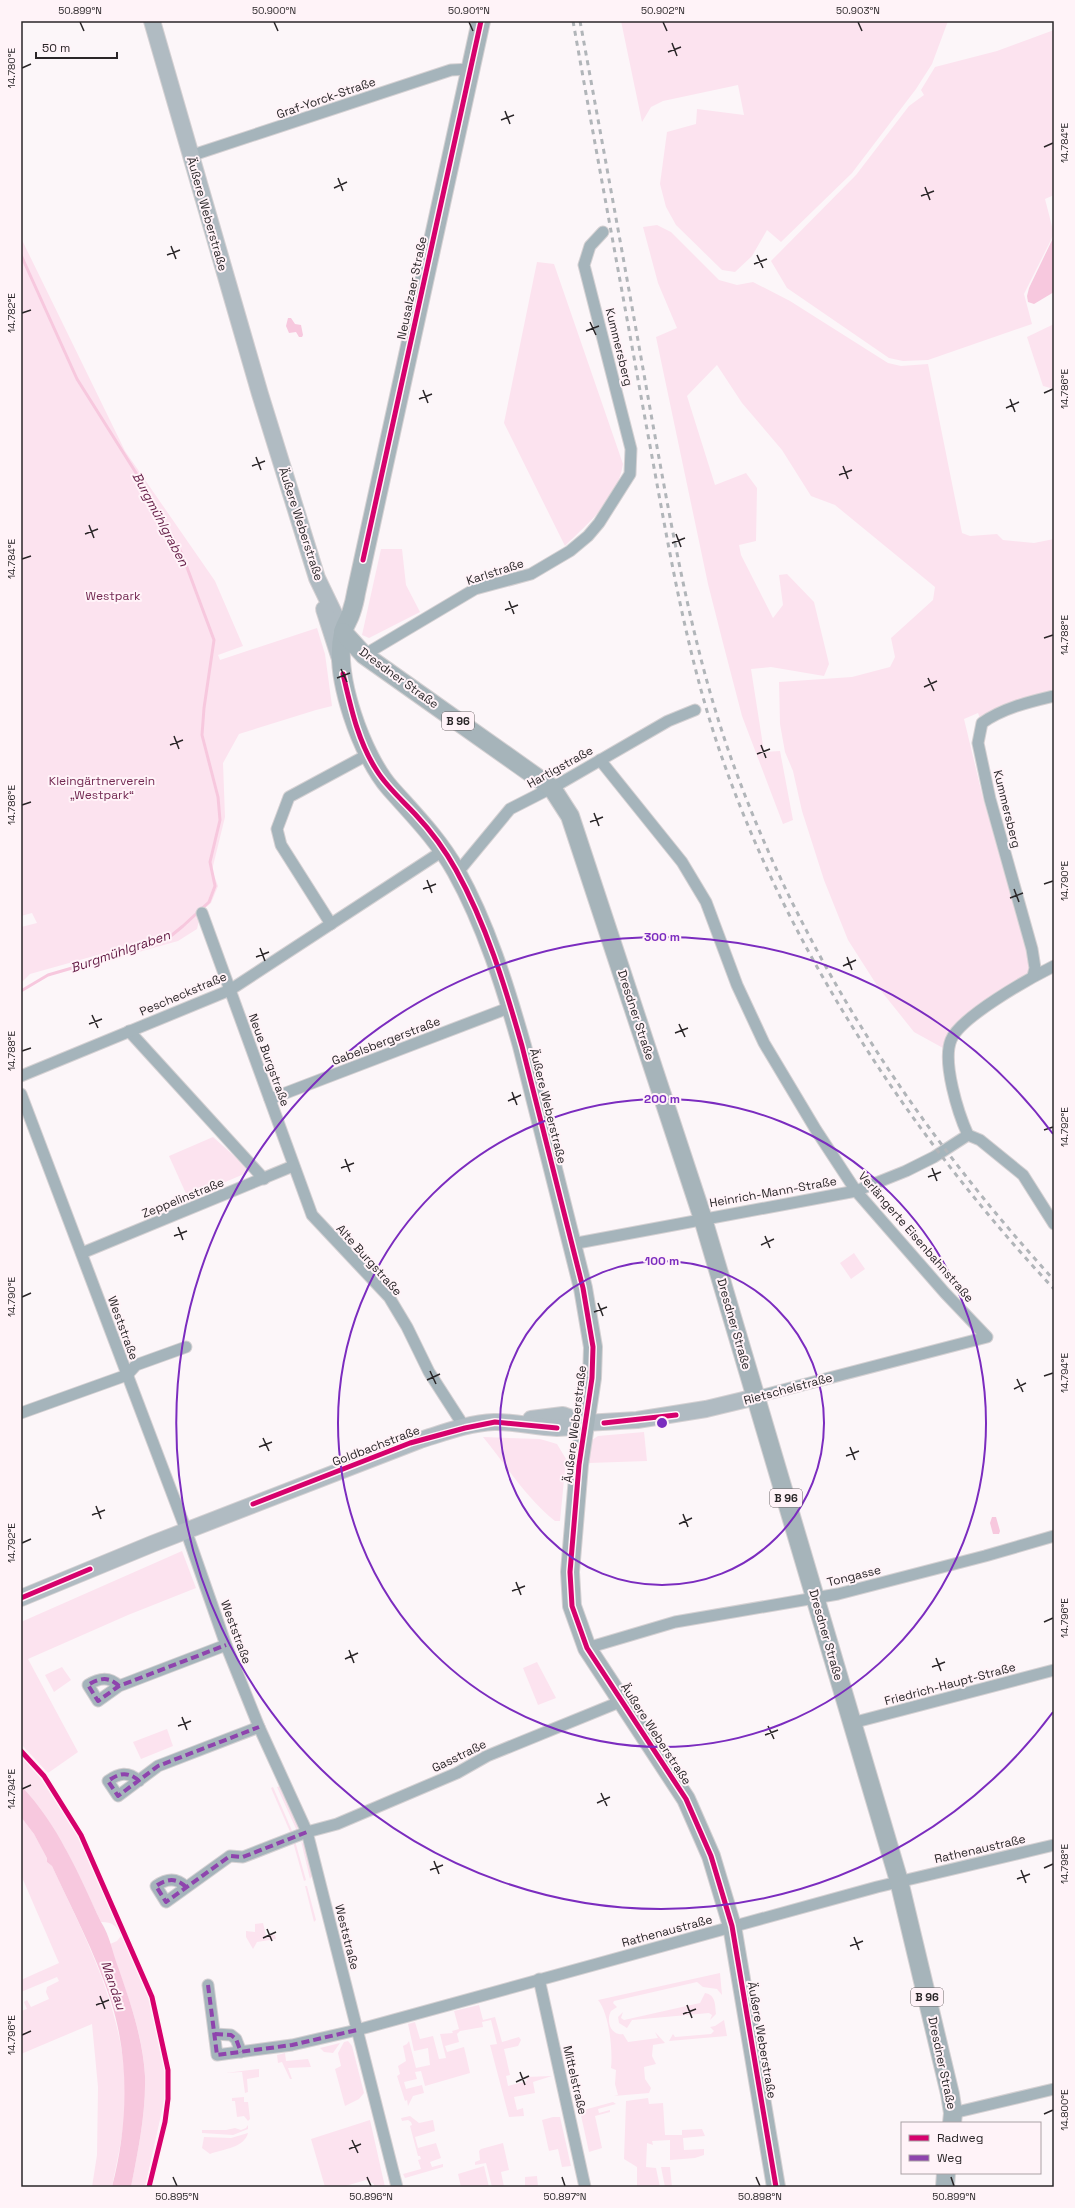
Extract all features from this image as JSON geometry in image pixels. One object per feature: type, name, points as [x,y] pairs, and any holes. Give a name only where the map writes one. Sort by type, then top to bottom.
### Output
[{"type":"main road","name":"Äußere Weberstraße","points":[[152,21],[260,394],[317,578],[343,632],[342,669],[359,735],[367,755],[386,783],[428,828],[456,870],[472,903],[511,1007],[544,1130],[588,1309],[593,1346],[592,1378],[579,1466],[570,1578],[572,1606],[587,1648],[686,1799],[698,1822],[711,1856],[732,1926],[776,2187]]},
{"type":"main road","name":"Neusalzaer Straße","points":[[343,632],[351,612],[356,593],[472,70],[481,21]]},
{"type":"main road","points":[[317,578],[326,620],[342,669],[364,655],[355,638],[351,612]]},
{"type":"main road","points":[[328,599],[342,602],[356,593]]},
{"type":"main road","name":"Dresdner Straße","points":[[343,632],[364,655],[552,788],[570,816],[703,1218],[899,1881],[950,2094],[952,2118]]},
{"type":"main road","name":"Rietschelstraße","points":[[585,1422],[637,1420],[676,1415],[756,1397]]},
{"type":"main road","name":"Goldbachstraße","points":[[21,1598],[410,1443],[465,1428],[495,1422],[563,1429],[585,1422]]},
{"type":"main road","points":[[945,2187],[946,2174]]},
{"type":"street","name":"Graf-Yorck-Straße","points":[[190,156],[451,70],[472,70]]},
{"type":"street","name":"Kummersberg","points":[[603,232],[590,246],[584,265],[631,448],[630,474]]},
{"type":"street","name":"Karlstraße","points":[[364,655],[475,589],[530,574],[570,550],[588,536],[600,523],[630,474]]},
{"type":"street","name":"Kummersberg","points":[[1033,976],[1035,968],[1032,949],[990,799],[978,743],[982,723],[991,716],[1000,711],[1054,696]]},
{"type":"street","name":"Hartigstraße","points":[[456,870],[462,867],[510,809],[552,788],[668,721],[695,710]]},
{"type":"street","points":[[331,924],[281,845],[277,829],[289,797],[367,755]]},
{"type":"street","name":"Verlängerte Eisenbahnstraße","points":[[600,760],[682,862],[702,895],[737,985],[764,1043],[816,1130],[856,1191],[945,1293],[987,1337]]},
{"type":"street","name":"Pescheckstraße","points":[[21,1076],[230,990],[444,850]]},
{"type":"street","name":"Neue Burgstraße","points":[[202,913],[312,1215]]},
{"type":"street","points":[[1054,966],[1033,976],[966,1022],[951,1040],[948,1057],[959,1116],[968,1134],[980,1140],[1023,1175],[1054,1224]]},
{"type":"street","name":"Gabelsbergerstraße","points":[[270,1100],[511,1007]]},
{"type":"street","points":[[129,1031],[264,1179]]},
{"type":"street","name":"Weststraße","points":[[21,1094],[186,1531],[226,1645],[259,1727],[307,1832],[397,2187]]},
{"type":"street","name":"Heinrich-Mann-Straße","points":[[572,1244],[703,1218],[856,1191],[906,1171],[934,1157],[968,1134]]},
{"type":"street","name":"Zeppelinstraße","points":[[82,1253],[293,1166]]},
{"type":"street","name":"Alte Burgstraße","points":[[312,1215],[389,1297],[407,1327],[429,1372],[465,1428]]},
{"type":"street","name":"Rietschelstraße","points":[[756,1397],[987,1337]]},
{"type":"street","points":[[21,1413],[127,1375],[136,1365],[186,1347]]},
{"type":"street","name":"Tongasse","points":[[587,1648],[675,1622],[815,1599],[986,1556],[1054,1536]]},
{"type":"street","points":[[119,1686],[226,1645]]},
{"type":"street","name":"Friedrich-Haupt-Straße","points":[[852,1723],[1054,1670]]},
{"type":"street","name":"Gasstraße","points":[[186,1886],[230,1856],[243,1857],[307,1832],[337,1824],[457,1773],[486,1756],[622,1701]]},
{"type":"street","points":[[138,1781],[158,1766],[259,1727]]},
{"type":"street","name":"Rathenaustraße","points":[[215,2034],[218,2055],[292,2045],[357,2030],[899,1881],[1054,1845]]},
{"type":"street","name":"Mittelstraße","points":[[539,1979],[585,2187]]},
{"type":"street","points":[[208,1986],[215,2034],[231,2035],[236,2039],[241,2052]]},
{"type":"street","points":[[952,2118],[1054,2089]]},
{"type":"green space","points":[[621,21],[948,21],[932,64],[916,89],[852,173],[781,242],[767,230],[752,256],[735,272],[722,270],[676,225],[666,207],[660,184],[667,132],[696,124],[697,109],[744,115],[738,85],[663,101],[651,107],[642,122]]},
{"type":"green space","points":[[1054,30],[1054,195],[1045,199],[1054,234],[1024,294],[1032,324],[928,360],[903,361],[889,358],[787,288],[771,261],[856,175],[909,106],[924,95],[921,90],[935,67],[997,51]]},
{"type":"green space","points":[[657,225],[671,232],[719,280],[737,285],[753,282],[790,301],[888,363],[901,366],[928,364],[962,533],[970,536],[997,534],[1003,540],[1034,543],[1054,539],[1054,694],[981,721],[978,713],[964,719],[983,798],[1031,964],[1030,972],[956,1023],[943,1048],[914,1032],[878,987],[848,940],[824,880],[802,811],[793,771],[785,752],[780,724],[779,682],[852,677],[890,667],[895,657],[891,638],[933,600],[935,587],[835,505],[811,496],[782,450],[742,403],[717,365],[687,396],[715,485],[746,473],[757,488],[756,541],[739,545],[741,555],[773,618],[783,605],[779,575],[787,574],[814,602],[829,664],[824,676],[771,667],[751,669],[764,752],[780,751],[793,820],[783,824],[742,716],[708,584],[656,337],[677,328],[658,283],[643,227]]},
{"type":"green space","points":[[21,238],[125,451],[215,581],[243,646],[218,655],[220,660],[317,628],[325,654],[332,706],[239,734],[223,763],[225,817],[212,870],[218,886],[211,903],[201,912],[197,929],[178,941],[121,957],[119,949],[30,974],[21,983],[21,927],[37,923],[32,913],[21,916]]},
{"type":"green space","points":[[537,262],[554,264],[623,464],[615,489],[601,510],[565,546],[504,423]]},
{"type":"green space","points":[[1054,324],[1054,389],[1043,386],[1027,337]]},
{"type":"green space","points":[[381,549],[402,549],[406,585],[420,612],[369,638],[362,635]]},
{"type":"green space","points":[[213,1137],[251,1171],[188,1198],[169,1156]]},
{"type":"green space","points":[[854,1253],[865,1269],[851,1279],[840,1263]]},
{"type":"green space","points":[[644,1432],[647,1461],[589,1463],[592,1440],[598,1436]]},
{"type":"green space","points":[[483,1437],[540,1439],[557,1444],[566,1459],[560,1521],[555,1521],[535,1502]]},
{"type":"green space","points":[[182,1551],[196,1588],[128,1615],[28,1659],[78,1752],[48,1773],[21,1744],[21,1622]]},
{"type":"green space","points":[[537,1662],[556,1698],[538,1705],[523,1668]]},
{"type":"green space","points":[[62,1667],[71,1680],[54,1692],[45,1675]]},
{"type":"green space","points":[[167,1729],[173,1746],[141,1759],[133,1742]]},
{"type":"green space","points":[[21,1754],[50,1790],[80,1837],[150,1997],[162,2047],[165,2073],[165,2097],[145,2187],[131,2187],[143,2118],[145,2076],[141,2044],[133,2012],[111,1950],[110,1944],[117,1941],[121,1936],[114,1925],[101,1922],[65,1848],[49,1822],[21,1786]]},
{"type":"green space","points":[[280,1786],[298,1826],[297,1831],[277,1787]]},
{"type":"green space","points":[[273,1787],[293,1833],[291,1834],[271,1788]]},
{"type":"green space","points":[[21,1817],[34,1834],[48,1858],[47,1862],[52,1866],[66,1895],[92,1954],[114,2014],[121,2045],[125,2077],[125,2109],[112,2187],[92,2187],[97,2155],[98,2087],[92,2024],[21,2054],[21,2011],[27,2009],[24,2002],[27,2000],[31,2007],[49,1999],[46,1992],[47,1987],[59,1981],[57,1977],[21,1992],[21,1980],[59,1963],[21,1875]]},
{"type":"green space","points":[[295,1841],[306,1880],[304,1881],[293,1842]]},
{"type":"green space","points":[[301,1841],[305,1845],[312,1876],[310,1879]]},
{"type":"green space","points":[[305,1886],[307,1886],[316,1920],[314,1922]]},
{"type":"green space","points":[[263,1923],[266,1935],[275,1935],[276,1939],[257,1942],[253,1949],[246,1937],[246,1931],[255,1932],[255,1924]]},
{"type":"green space","points":[[720,1973],[722,1995],[717,1989],[703,1987],[697,1982],[614,2001],[613,2003],[617,2007],[611,2011],[609,2023],[610,2027],[615,2033],[623,2034],[628,2042],[658,2038],[655,2032],[665,2043],[653,2045],[652,2056],[656,2064],[644,2067],[645,2079],[651,2088],[649,2093],[614,2096],[618,2095],[615,2084],[616,2070],[611,2068],[609,2032],[605,2014],[598,2000]]},
{"type":"green space","points":[[705,1993],[709,1994],[713,1998],[715,2004],[716,2014],[710,2020],[712,2015],[709,2013],[632,2020],[627,2028],[619,2023],[618,2017],[623,2012],[621,2018],[624,2020],[700,2003]]},
{"type":"green space","points":[[479,2005],[483,2020],[495,2017],[502,2042],[519,2037],[521,2040],[518,2046],[504,2049],[510,2075],[506,2076],[508,2086],[527,2081],[526,2077],[552,2076],[533,2082],[535,2093],[514,2097],[517,2110],[523,2108],[524,2116],[509,2117],[490,2045],[497,2044],[491,2020],[482,2022],[483,2027],[460,2031],[457,2034],[459,2042],[445,2046],[447,2052],[464,2047],[470,2073],[425,2086],[421,2071],[415,2072],[417,2079],[404,2082],[406,2089],[422,2085],[424,2093],[413,2096],[408,2106],[397,2076],[400,2074],[398,2066],[406,2061],[403,2046],[409,2041],[416,2068],[430,2065],[428,2048],[414,2051],[408,2024],[415,2022],[420,2039],[433,2036],[439,2059],[446,2058],[440,2034],[453,2033],[452,2031],[459,2029],[454,2011]]},
{"type":"green space","points":[[724,2020],[727,2036],[669,2041],[673,2034],[675,2037],[711,2034],[714,2031],[710,2027],[715,2026]]},
{"type":"green space","points":[[348,2041],[352,2046],[364,2093],[359,2099],[345,2106],[335,2069],[341,2066],[338,2053],[344,2042]]},
{"type":"green space","points":[[340,2043],[333,2053],[324,2052],[320,2048]]},
{"type":"green space","points":[[285,2053],[286,2061],[308,2059],[311,2067],[288,2068],[292,2079],[290,2079],[282,2062],[278,2063],[277,2055]]},
{"type":"green space","points":[[259,2069],[259,2077],[247,2079],[248,2092],[245,2093],[242,2072],[225,2073]]},
{"type":"green space","points":[[244,2097],[244,2102],[248,2102],[250,2119],[248,2121],[244,2116],[237,2117],[235,2101],[232,2101],[232,2098]]},
{"type":"green space","points":[[648,2098],[649,2104],[663,2103],[665,2135],[682,2135],[682,2130],[702,2129],[705,2136],[683,2138],[684,2150],[704,2149],[704,2155],[695,2158],[670,2160],[670,2140],[652,2141],[653,2145],[647,2143],[646,2167],[656,2168],[660,2187],[637,2187],[637,2167],[624,2159],[626,2101]]},
{"type":"green space","points":[[613,2102],[616,2104],[598,2109],[599,2113],[610,2110],[610,2112],[595,2116],[602,2148],[589,2152],[580,2111]]},
{"type":"green space","points":[[410,2116],[419,2123],[433,2120],[435,2131],[415,2137],[418,2148],[436,2143],[441,2158],[430,2162],[432,2167],[443,2164],[443,2167],[405,2178],[403,2174],[421,2169],[418,2160],[421,2159],[420,2156],[418,2156],[410,2126],[412,2125],[411,2122],[408,2120],[402,2121],[401,2118]]},
{"type":"green space","points":[[560,2117],[571,2166],[562,2167],[558,2149],[549,2151],[542,2120]]},
{"type":"green space","points":[[370,2120],[385,2187],[374,2187],[374,2184],[366,2180],[342,2187],[325,2187],[311,2139]]},
{"type":"green space","points":[[248,2125],[248,2129],[233,2135],[202,2133],[202,2130],[226,2130],[235,2128],[241,2130],[246,2128]]},
{"type":"green space","points":[[248,2133],[242,2142],[227,2149],[210,2154],[202,2148],[204,2137],[231,2138]]},
{"type":"green space","points":[[503,2143],[509,2170],[501,2172],[504,2187],[492,2187],[486,2163],[475,2165],[475,2162],[480,2160],[479,2151],[481,2149]]},
{"type":"green space","points":[[484,2166],[489,2187],[461,2187],[458,2174]]},
{"type":"green space","points":[[661,2167],[670,2167],[672,2187],[665,2187]]},
{"type":"green space","points":[[537,2176],[538,2187],[525,2187],[525,2177]]},
{"type":"water","points":[[1054,236],[1054,292],[1034,304],[1028,302],[1027,296],[1029,288]]},
{"type":"water","points":[[288,318],[291,318],[295,324],[301,325],[302,337],[299,337],[296,332],[289,333],[286,326]]},
{"type":"water","points":[[992,1517],[996,1517],[1000,1531],[999,1534],[993,1534],[990,1523]]},
{"type":"water","name":"Mandau","points":[[21,1786],[57,1833],[76,1868],[107,1933],[139,2034],[144,2062],[145,2090],[141,2132],[131,2187],[112,2187],[124,2116],[124,2068],[121,2045],[110,1998],[90,1948],[52,1866],[47,1862],[47,1858],[34,1834],[21,1817]]},
{"type":"waterway","name":"Burgmühlgraben","points":[[21,255],[77,379],[143,484],[182,554],[214,640],[204,708],[202,735],[218,797],[220,820],[210,862],[215,886],[209,902],[183,926],[172,935],[110,957],[48,975],[21,991]]},
{"type":"railway","points":[[573,21],[676,585],[694,665],[705,704],[717,743],[745,818],[778,891],[815,963],[857,1034],[902,1102],[950,1167],[1001,1230],[1054,1289]]},
{"type":"railway","points":[[580,21],[676,549],[707,682],[735,769],[763,840],[795,908],[831,975],[869,1040],[911,1103],[956,1164],[1004,1223],[1054,1280]]},
{"type":"marked path","points":[[119,1686],[108,1679],[96,1681],[88,1685],[98,1701],[119,1686],[226,1645]]},
{"type":"marked path","points":[[139,1781],[135,1778],[127,1774],[116,1776],[108,1781],[118,1796],[158,1766],[259,1727]]},
{"type":"marked path","points":[[186,1887],[175,1880],[167,1881],[156,1886],[166,1902],[230,1856],[243,1857],[307,1832]]},
{"type":"marked path","points":[[208,1985],[217,2055],[292,2045],[357,2030]]},
{"type":"marked path","points":[[215,2034],[231,2035],[236,2039],[241,2052]]},
{"type":"cycle path","points":[[363,560],[481,21]]},
{"type":"cycle path","points":[[343,674],[360,737],[370,760],[385,782],[421,820],[437,841],[452,863],[467,891],[494,956],[522,1046],[583,1288],[593,1347],[592,1378],[579,1465],[570,1572],[572,1606],[587,1648],[686,1799],[711,1856],[732,1926],[776,2187]]},
{"type":"cycle path","points":[[604,1423],[676,1415]]},
{"type":"cycle path","points":[[253,1504],[410,1443],[465,1428],[495,1422],[557,1428]]},
{"type":"cycle path","points":[[21,1598],[90,1569]]},
{"type":"cycle path","points":[[21,1751],[44,1776],[81,1835],[152,1997],[168,2070],[168,2099],[165,2122],[149,2187]]},
{"type":"park label","name":"Westpark","points":[[113,596]]},
{"type":"park label","name":"Kleingärtnerverein „Westpark“","points":[[102,788]]}]
